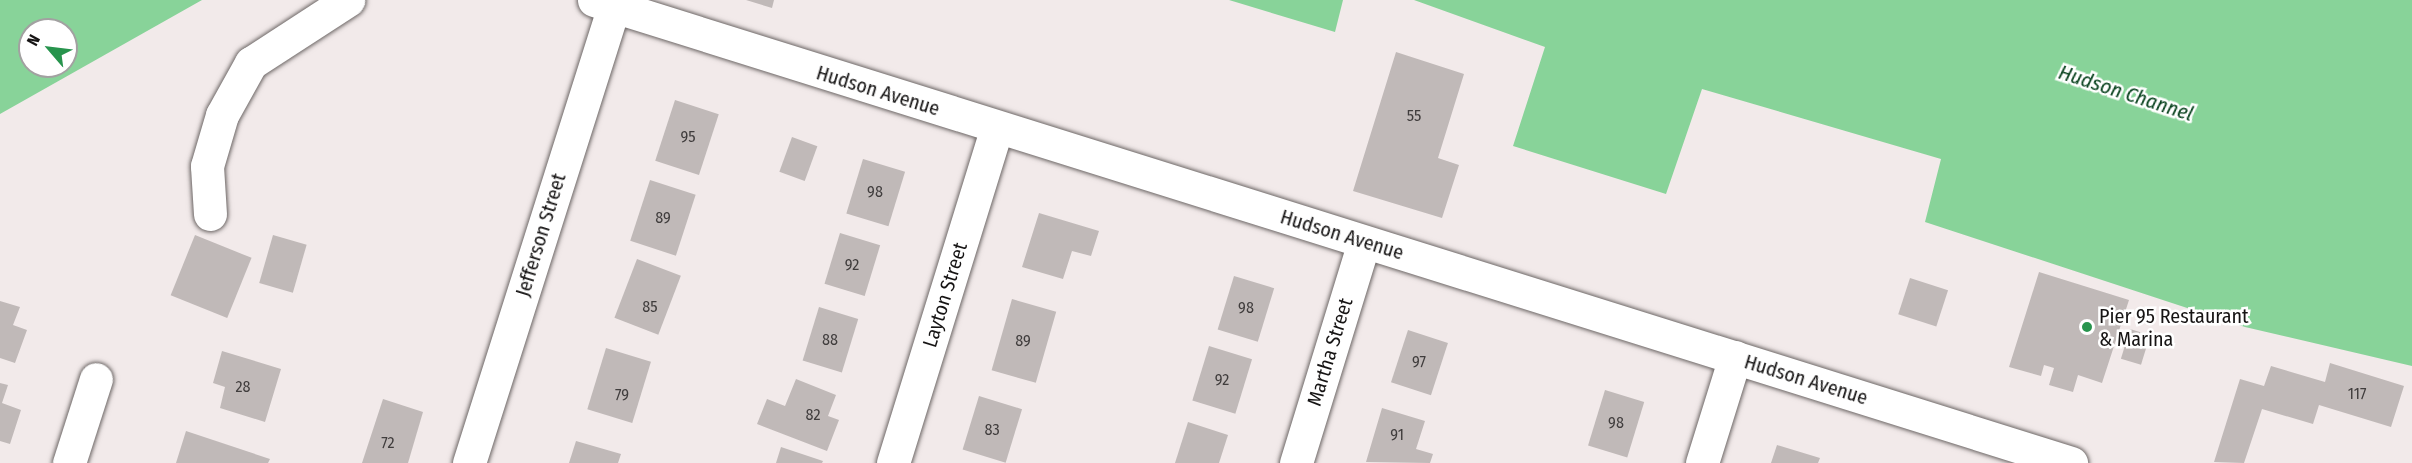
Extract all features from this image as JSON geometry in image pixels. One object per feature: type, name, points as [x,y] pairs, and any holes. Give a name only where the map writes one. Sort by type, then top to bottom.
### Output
[{"type":"street","points":[[210,214],[207,166],[222,115],[251,63],[348,0]]},
{"type":"street","name":"Hudson Avenue","points":[[603,4],[2071,463]]},
{"type":"street","name":"Jefferson Street","points":[[469,463],[603,4]]},
{"type":"street","name":"Layton Street","points":[[892,463],[997,128]]},
{"type":"street","name":"Martha Street","points":[[1296,463],[1364,242]]},
{"type":"street","points":[[1702,463],[1735,357]]},
{"type":"street","points":[[69,463],[96,379]]},
{"type":"water","points":[[0,0],[202,0],[78,70],[78,18],[18,18],[18,78],[64,78],[0,114]]},
{"type":"water","points":[[1229,0],[1343,0],[1335,32]]},
{"type":"water","name":"Hudson Channel","points":[[1414,0],[2412,0],[2412,366],[2245,327],[1925,222],[1941,159],[1702,89],[1666,194],[1513,146],[1545,47]]},
{"type":"building","points":[[746,0],[774,0],[772,8]]},
{"type":"building","points":[[1396,52],[1464,74],[1438,158],[1459,165],[1442,218],[1353,191]]},
{"type":"building","points":[[675,100],[719,114],[699,175],[655,161]]},
{"type":"building","points":[[792,137],[817,146],[805,181],[779,172]]},
{"type":"building","points":[[863,159],[905,172],[888,226],[846,214]]},
{"type":"building","points":[[650,180],[696,195],[676,256],[630,241]]},
{"type":"building","points":[[1039,213],[1099,231],[1091,256],[1072,251],[1063,279],[1022,267]]},
{"type":"building","points":[[840,233],[880,245],[865,296],[825,284]]},
{"type":"building","points":[[195,235],[252,258],[227,318],[171,295]]},
{"type":"building","points":[[273,235],[307,245],[293,293],[259,283]]},
{"type":"building","points":[[637,259],[681,276],[658,335],[614,318]]},
{"type":"building","points":[[2039,272],[2129,300],[2102,383],[2078,375],[2073,392],[2049,385],[2054,368],[2044,365],[2041,376],[2009,367]]},
{"type":"building","points":[[1234,276],[1274,288],[1258,342],[1218,330]]},
{"type":"building","points":[[1910,278],[1948,290],[1936,327],[1898,314]]},
{"type":"building","points":[[1012,299],[1056,312],[1036,383],[992,370]]},
{"type":"building","points":[[0,301],[20,307],[13,325],[27,330],[15,363],[0,358]]},
{"type":"building","points":[[819,307],[858,319],[842,373],[803,361]]},
{"type":"building","points":[[2130,329],[2150,335],[2141,365],[2121,359]]},
{"type":"building","points":[[1408,330],[1448,343],[1431,395],[1391,382]]},
{"type":"building","points":[[1209,346],[1252,359],[1235,414],[1192,401]]},
{"type":"building","points":[[606,348],[651,362],[632,423],[587,409]]},
{"type":"building","points":[[222,351],[281,369],[265,422],[220,408],[225,387],[213,383]]},
{"type":"building","points":[[2330,363],[2404,386],[2391,427],[2319,405],[2313,424],[2262,409],[2244,463],[2214,462],[2240,379],[2264,386],[2271,366],[2325,382]]},
{"type":"building","points":[[796,379],[836,395],[828,416],[839,420],[827,451],[757,424],[767,399],[785,406]]},
{"type":"building","points":[[0,383],[8,385],[2,403],[21,410],[10,444],[0,441]]},
{"type":"building","points":[[1605,390],[1644,402],[1627,457],[1588,445]]},
{"type":"building","points":[[979,396],[1022,409],[1006,463],[963,450]]},
{"type":"building","points":[[383,399],[423,412],[408,463],[362,463]]},
{"type":"building","points":[[1382,408],[1425,421],[1416,449],[1433,454],[1430,463],[1366,462]]},
{"type":"building","points":[[1188,422],[1228,435],[1219,463],[1175,463]]},
{"type":"building","points":[[186,431],[270,459],[268,463],[176,463]]},
{"type":"building","points":[[576,441],[621,454],[618,463],[569,463]]},
{"type":"building","points":[[1777,445],[1820,458],[1818,463],[1771,463]]},
{"type":"building","points":[[781,447],[823,461],[822,463],[776,463]]},
{"type":"place","name":"Pier 95 Restaurant & Marina","points":[[2087,327]]}]
